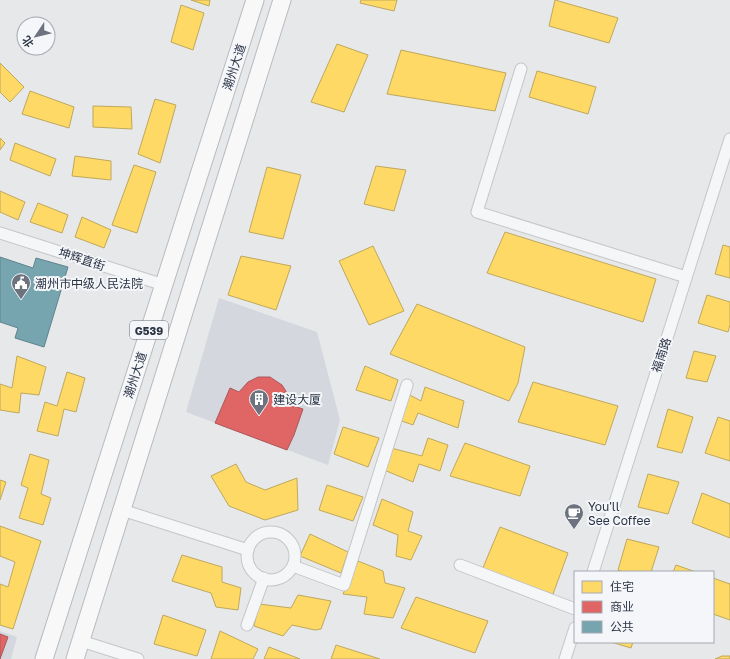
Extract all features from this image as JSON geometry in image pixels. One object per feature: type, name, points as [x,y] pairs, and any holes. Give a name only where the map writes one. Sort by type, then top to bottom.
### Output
[{"type":"highway","name":"潮州大道","points":[[44,659],[255,0]]},
{"type":"highway","name":"G539","points":[[75,659],[282,0]]},
{"type":"street","points":[[521,69],[477,212],[686,277]]},
{"type":"street","name":"福南路","points":[[593,571],[730,139]]},
{"type":"street","name":"坤辉直街","points":[[0,233],[164,285]]},
{"type":"street","points":[[293,566],[344,585],[407,385]]},
{"type":"street","points":[[122,510],[248,550]]},
{"type":"street","points":[[271,532],[286,537],[294,550],[295,558],[293,566],[282,577],[275,579],[264,578],[254,572],[249,565],[248,550],[251,543],[264,533],[271,532]]},
{"type":"street","points":[[460,565],[574,608]]},
{"type":"street","points":[[247,625],[264,578]]},
{"type":"street","points":[[565,659],[574,631]]},
{"type":"street","points":[[81,641],[138,659]]},
{"type":"shaded area","name":"建设大厦","points":[[219,298],[317,332],[340,420],[328,465],[186,412]]},
{"type":"shaded area","points":[[0,631],[17,637],[11,659],[0,659]]},
{"type":"building: 住宅","points":[[191,0],[210,0],[209,6]]},
{"type":"building: 住宅","points":[[361,0],[397,0],[394,11],[360,3]]},
{"type":"building: 住宅","points":[[555,0],[618,18],[609,43],[549,26]]},
{"type":"building: 住宅","points":[[181,5],[204,13],[193,50],[171,42]]},
{"type":"building: 住宅","points":[[337,44],[368,55],[344,112],[311,102]]},
{"type":"building: 住宅","points":[[401,50],[506,73],[495,111],[387,94]]},
{"type":"building: 住宅","points":[[0,63],[24,87],[10,102],[0,92]]},
{"type":"building: 住宅","points":[[537,71],[596,87],[588,114],[529,97]]},
{"type":"building: 住宅","points":[[30,91],[74,107],[69,128],[22,114]]},
{"type":"building: 住宅","points":[[155,99],[176,105],[160,163],[138,154]]},
{"type":"building: 住宅","points":[[93,106],[131,107],[132,129],[93,127]]},
{"type":"building: 住宅","points":[[0,138],[5,143],[0,150]]},
{"type":"building: 住宅","points":[[15,143],[56,159],[50,176],[10,160]]},
{"type":"building: 住宅","points":[[75,156],[111,161],[111,180],[72,176]]},
{"type":"building: 住宅","points":[[134,165],[156,172],[137,233],[112,225]]},
{"type":"building: 住宅","points":[[376,166],[406,170],[394,211],[364,204]]},
{"type":"building: 住宅","points":[[267,167],[301,175],[283,239],[249,232]]},
{"type":"building: 住宅","points":[[0,191],[25,202],[18,220],[0,212]]},
{"type":"building: 住宅","points":[[38,203],[68,215],[62,233],[30,222]]},
{"type":"building: 住宅","points":[[82,217],[111,230],[104,248],[75,237]]},
{"type":"building: 住宅","points":[[505,232],[656,279],[643,322],[487,273]]},
{"type":"building: 住宅","points":[[723,245],[730,247],[730,278],[715,274]]},
{"type":"building: 住宅","points":[[373,246],[404,311],[369,325],[339,261]]},
{"type":"building: 住宅","points":[[241,256],[291,266],[276,310],[228,295]]},
{"type":"building: 住宅","points":[[707,295],[730,302],[730,325],[728,332],[698,323]]},
{"type":"building: 住宅","points":[[417,304],[525,347],[518,383],[509,401],[390,354]]},
{"type":"building: 住宅","points":[[694,351],[716,356],[707,382],[686,378]]},
{"type":"building: 住宅","points":[[17,356],[46,367],[39,395],[21,393],[19,413],[0,410],[0,384],[12,388]]},
{"type":"building: 住宅","points":[[365,366],[398,380],[391,401],[356,390]]},
{"type":"building: 住宅","points":[[67,372],[85,378],[76,412],[64,409],[58,436],[37,431],[45,402],[57,406]]},
{"type":"building: 住宅","points":[[533,382],[618,406],[605,445],[518,422]]},
{"type":"building: 住宅","points":[[425,387],[464,401],[458,428],[418,413],[413,425],[399,420],[408,394],[421,401]]},
{"type":"building: 住宅","points":[[668,409],[693,417],[682,453],[657,447]]},
{"type":"building: 住宅","points":[[718,417],[730,421],[730,461],[705,453]]},
{"type":"building: 住宅","points":[[343,427],[379,438],[368,467],[334,454]]},
{"type":"building: 住宅","points":[[428,438],[448,445],[440,471],[419,464],[413,482],[384,470],[391,448],[422,456]]},
{"type":"building: 住宅","points":[[465,443],[530,466],[520,496],[450,476]]},
{"type":"building: 住宅","points":[[30,454],[49,460],[41,494],[51,498],[43,525],[19,518],[28,488],[21,485]]},
{"type":"building: 住宅","points":[[236,464],[246,482],[265,490],[297,478],[298,510],[265,520],[229,506],[211,476]]},
{"type":"building: 住宅","points":[[648,474],[679,482],[668,514],[638,507]]},
{"type":"building: 住宅","points":[[0,480],[6,482],[0,500]]},
{"type":"building: 住宅","points":[[327,485],[363,497],[353,521],[319,510]]},
{"type":"building: 住宅","points":[[702,493],[730,504],[730,538],[692,523]]},
{"type":"building: 住宅","points":[[382,499],[413,512],[408,531],[422,536],[411,560],[396,556],[398,535],[373,525]]},
{"type":"building: 住宅","points":[[0,526],[41,541],[13,629],[0,625],[0,584],[8,587],[15,562],[0,556]]},
{"type":"building: 住宅","points":[[500,527],[568,553],[553,594],[482,570]]},
{"type":"building: 住宅","points":[[310,534],[348,552],[341,573],[300,556]]},
{"type":"building: 住宅","points":[[627,539],[659,547],[651,571],[618,570]]},
{"type":"building: 住宅","points":[[182,555],[222,567],[222,582],[241,588],[238,610],[216,607],[211,593],[172,581]]},
{"type":"building: 住宅","points":[[358,561],[383,571],[385,583],[405,588],[393,618],[364,614],[367,597],[343,594]]},
{"type":"building: 住宅","points":[[676,565],[693,571],[673,571]]},
{"type":"building: 住宅","points":[[714,578],[730,584],[730,620],[714,614]]},
{"type":"building: 住宅","points":[[298,595],[331,601],[321,629],[315,630],[292,625],[283,636],[254,626],[259,604],[291,608]]},
{"type":"building: 住宅","points":[[416,597],[488,621],[475,653],[401,628]]},
{"type":"building: 住宅","points":[[163,615],[206,630],[197,656],[154,644]]},
{"type":"building: 住宅","points":[[220,631],[258,649],[253,659],[211,659]]},
{"type":"building: 住宅","points":[[614,643],[633,643],[631,648]]},
{"type":"building: 住宅","points":[[336,645],[380,659],[331,659]]},
{"type":"building: 住宅","points":[[269,647],[300,659],[264,659]]},
{"type":"building: 住宅","points":[[722,656],[730,656],[730,659],[715,659]]},
{"type":"building: 商业","name":"建设大厦","points":[[258,377],[270,377],[282,385],[289,396],[290,405],[303,409],[287,450],[215,423],[230,388],[239,392],[248,382]]},
{"type":"building: 商业","points":[[0,634],[8,637],[0,659]]},
{"type":"building: 公共","points":[[0,257],[33,268],[36,258],[68,267],[44,347],[15,338],[18,328],[0,322]]},
{"type":"place","name":"潮州市中级人民法院","points":[[21,300]]},
{"type":"place","name":"建设大厦","points":[[259,416]]},
{"type":"place","name":"You'll See Coffee","points":[[574,530]]}]
